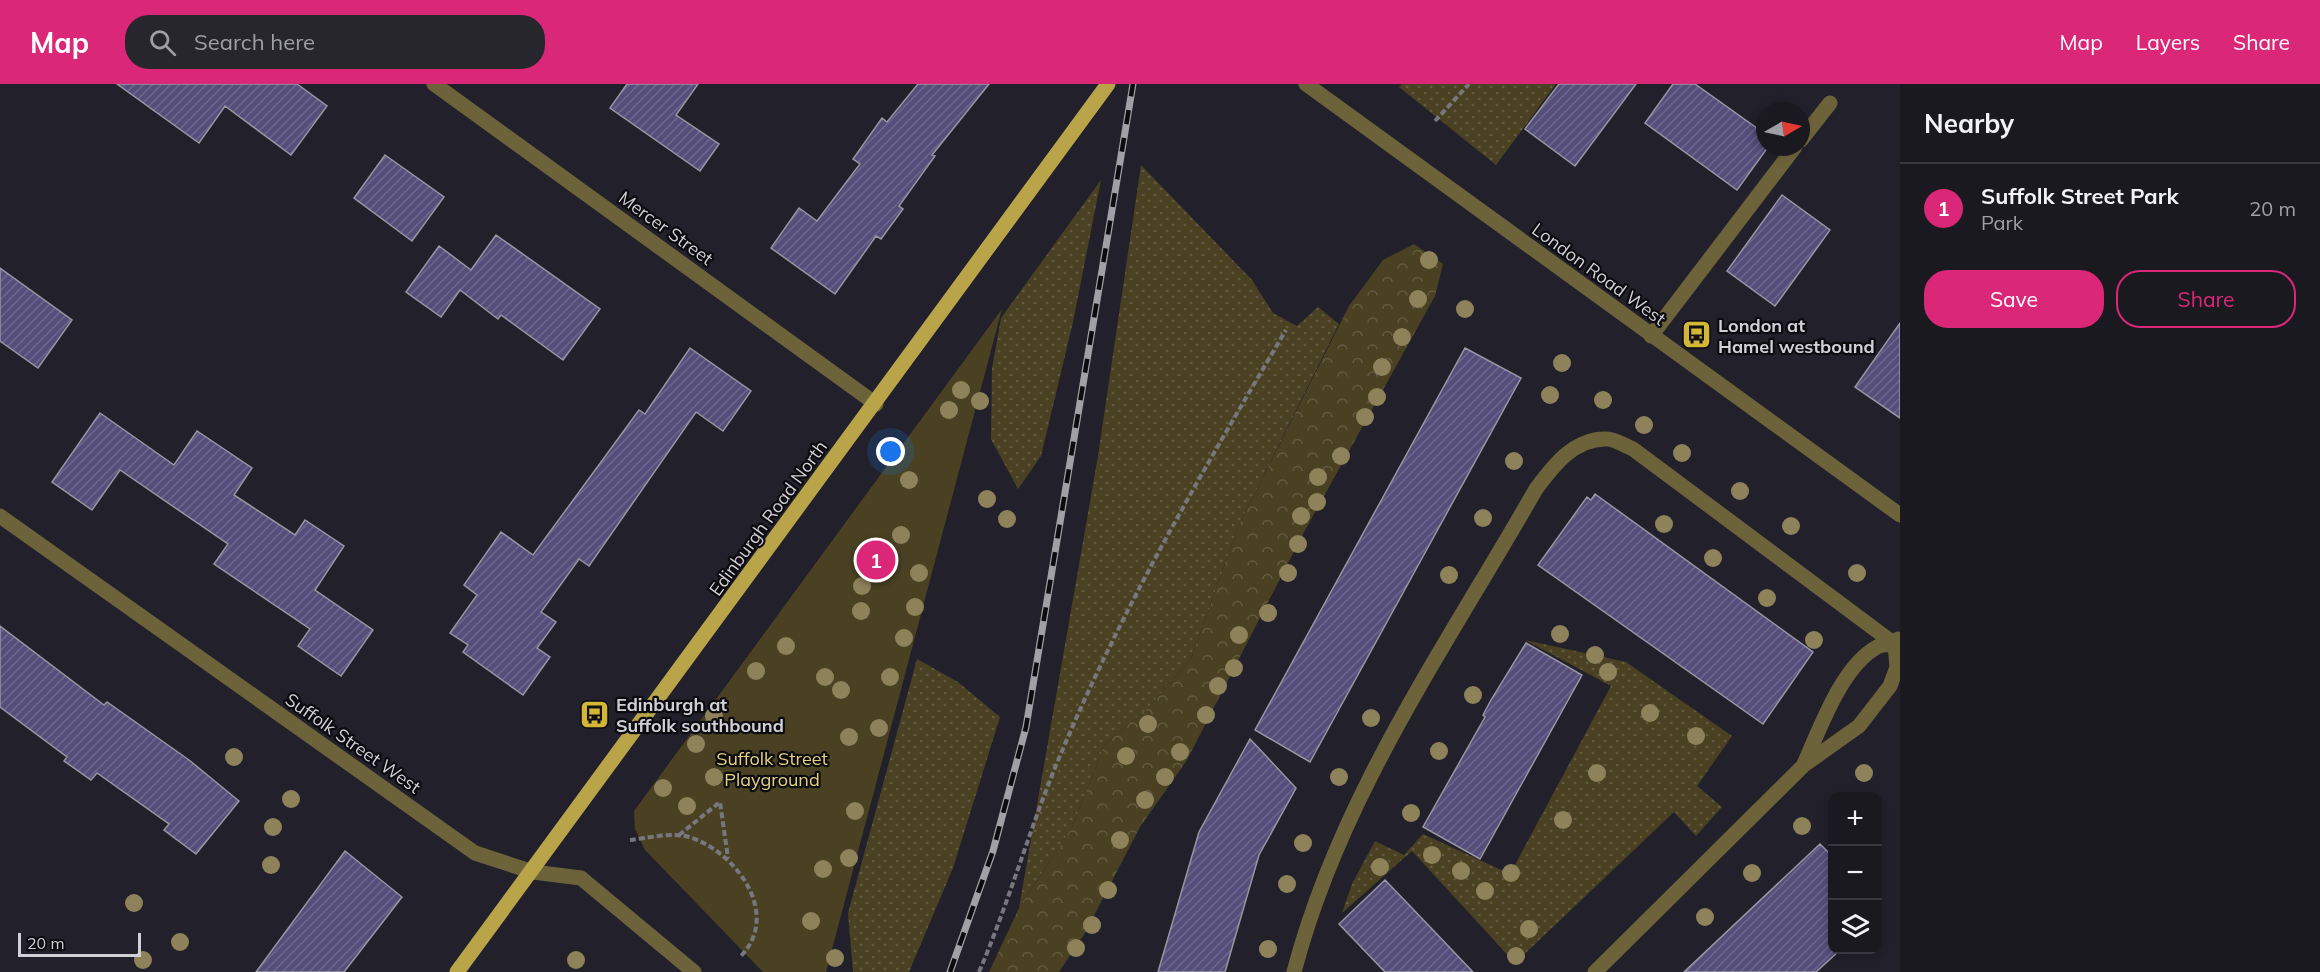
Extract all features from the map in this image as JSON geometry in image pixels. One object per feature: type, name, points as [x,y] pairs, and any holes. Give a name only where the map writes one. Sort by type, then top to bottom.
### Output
[{"type":"main road","name":"Edinburgh Road North","points":[[457,972],[533,872],[1108,84]]},
{"type":"street","name":"Mercer Street","points":[[434,84],[876,404]]},
{"type":"street","name":"London Road West","points":[[1306,84],[1900,515]]},
{"type":"street","points":[[1810,129],[1830,103]]},
{"type":"street","points":[[1651,336],[1789,156]]},
{"type":"street","points":[[1294,972],[1326,872],[1339,841],[1413,699],[1536,489],[1557,460],[1582,444],[1607,439],[1633,449],[1898,643]]},
{"type":"street","name":"Suffolk Street West","points":[[0,516],[475,852],[533,872],[581,878],[694,972]]},
{"type":"street","points":[[1804,765],[1829,707],[1860,660],[1879,646],[1898,643]]},
{"type":"street","points":[[1595,972],[1804,765],[1859,726],[1890,686],[1897,667],[1898,643]]},
{"type":"path","points":[[1435,121],[1468,84]]},
{"type":"path","points":[[979,972],[1061,751],[1124,615],[1218,445],[1286,330]]},
{"type":"path","points":[[678,836],[720,802],[728,858]]},
{"type":"path","points":[[630,840],[678,836],[702,843],[728,858],[749,885],[754,903],[756,930],[753,942],[740,957]]},
{"type":"green space","points":[[1402,84],[1556,84],[1496,165],[1399,87]]},
{"type":"green space","points":[[1141,165],[1252,280],[1273,313],[1297,326],[1318,307],[1339,324],[1238,527],[1191,659],[1148,708],[1105,744],[1072,827],[1019,908],[1098,456]]},
{"type":"green space","points":[[1101,180],[1073,322],[1041,456],[1018,489],[991,439],[992,368],[1001,318]]},
{"type":"green space","points":[[1414,244],[1443,264],[1435,296],[1304,532],[1187,760],[1140,827],[1085,933],[1059,972],[989,972],[1019,908],[1072,827],[1105,744],[1148,708],[1191,659],[1238,527],[1349,306],[1383,260]]},
{"type":"green space","name":"Suffolk Street Playground","points":[[1002,309],[826,972],[763,972],[645,850],[635,829],[634,811]]},
{"type":"green space","points":[[1525,640],[1626,662],[1732,736],[1697,786],[1722,807],[1696,836],[1674,812],[1515,963],[1412,851],[1342,913],[1352,884],[1375,841],[1404,855],[1423,834],[1510,874],[1611,686]]},
{"type":"green space","points":[[917,659],[958,682],[1000,717],[953,868],[909,972],[853,972],[848,913]]},
{"type":"building","points":[[117,84],[297,84],[327,106],[291,155],[225,106],[199,143]]},
{"type":"building","points":[[627,84],[698,84],[676,115],[719,144],[700,171],[610,108]]},
{"type":"building","points":[[918,84],[989,84],[932,155],[935,156],[899,206],[903,209],[881,239],[876,236],[835,294],[771,248],[799,208],[817,221],[860,164],[853,159],[882,118],[887,122]]},
{"type":"building","points":[[1559,84],[1636,84],[1575,166],[1525,129]]},
{"type":"building","points":[[1673,84],[1695,84],[1756,128],[1756,156],[1762,156],[1737,190],[1645,123]]},
{"type":"building","points":[[385,155],[444,197],[412,241],[354,198]]},
{"type":"building","points":[[1782,195],[1830,230],[1775,306],[1727,271]]},
{"type":"building","points":[[496,235],[600,309],[563,360],[501,315],[498,319],[460,290],[441,317],[406,292],[439,246],[471,270]]},
{"type":"building","points":[[0,268],[72,320],[38,368],[0,341]]},
{"type":"building","points":[[1900,323],[1900,418],[1855,387]]},
{"type":"building","points":[[690,348],[751,391],[723,431],[696,412],[589,566],[579,559],[541,612],[556,622],[537,648],[550,657],[523,695],[463,652],[468,645],[450,633],[477,595],[464,585],[501,532],[533,555],[639,410],[645,414]]},
{"type":"building","points":[[1465,348],[1521,378],[1310,762],[1255,730]]},
{"type":"building","points":[[100,413],[174,465],[197,431],[252,468],[234,495],[295,535],[305,520],[344,546],[315,590],[373,630],[341,676],[298,646],[310,629],[214,564],[228,544],[120,470],[92,510],[52,482]]},
{"type":"building","points":[[1595,494],[1813,652],[1763,724],[1538,565],[1587,497],[1591,500]]},
{"type":"building","points":[[0,626],[104,705],[107,702],[189,760],[239,801],[196,854],[164,830],[169,824],[97,773],[91,780],[64,761],[67,757],[0,707]]},
{"type":"building","points":[[1526,643],[1582,675],[1480,859],[1423,827],[1485,717],[1483,715],[1491,700]]},
{"type":"building","points":[[1250,739],[1296,788],[1259,855],[1225,972],[1158,972],[1199,832]]},
{"type":"building","points":[[1820,844],[1828,852],[1828,954],[1836,954],[1816,972],[1684,972]]},
{"type":"building","points":[[345,851],[402,897],[344,972],[256,972]]},
{"type":"building","points":[[1385,880],[1473,972],[1385,972],[1339,924]]},
{"type":"railway","points":[[950,972],[993,851],[1026,727],[1133,84]]},
{"type":"place","name":"London at Hamel westbound","points":[[1697,335]]},
{"type":"place","name":"Suffolk Street Park","points":[[876,560]]},
{"type":"place","name":"Edinburgh at Suffolk southbound","points":[[595,714]]}]
